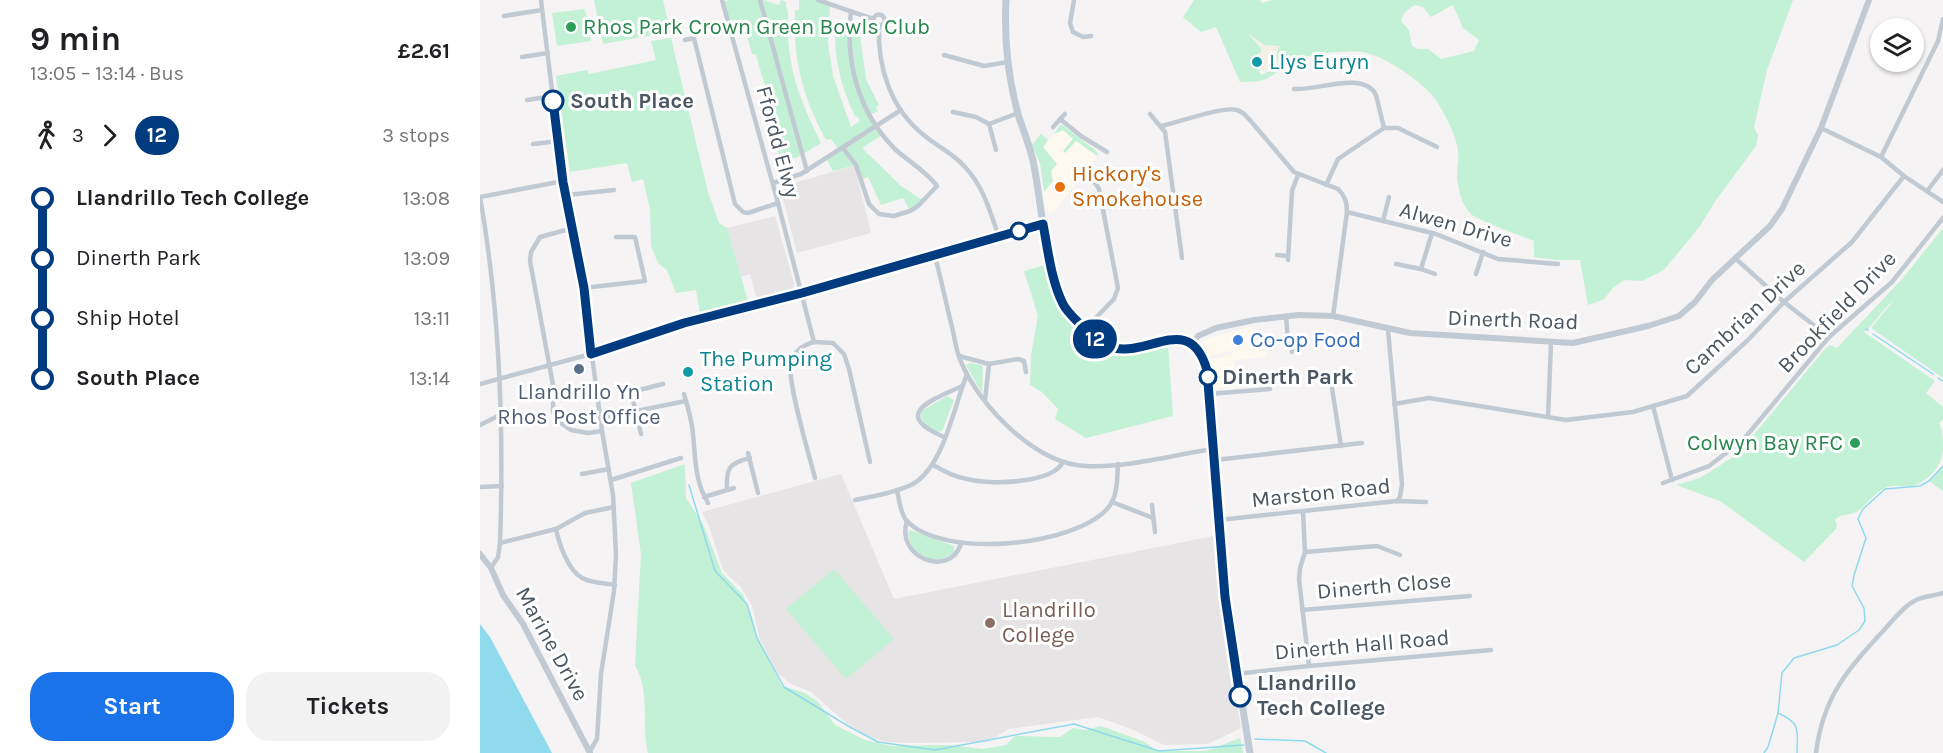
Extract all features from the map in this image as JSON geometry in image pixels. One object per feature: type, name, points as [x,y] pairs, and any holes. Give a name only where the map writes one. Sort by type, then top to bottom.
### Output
[{"type":"main road","points":[[1006,0],[1008,62],[1018,113],[1030,147],[1053,272],[1064,305],[1084,330],[1097,340],[1115,348],[1132,348],[1177,339],[1192,344],[1205,361],[1225,597],[1250,753]]},
{"type":"street","points":[[541,0],[563,182],[584,288],[591,354],[614,507],[615,585],[601,674],[597,739],[590,752]]},
{"type":"street","name":"Ffordd Elwy","points":[[722,0],[814,342]]},
{"type":"street","points":[[760,0],[807,171]]},
{"type":"street","points":[[818,0],[873,19],[874,23],[879,25]]},
{"type":"street","points":[[1074,0],[1070,23],[1073,32],[1083,37],[1091,36]]},
{"type":"street","name":"Dinerth Road","points":[[1192,344],[1198,336],[1216,328],[1286,316],[1333,316],[1388,330],[1410,333],[1573,343],[1648,326],[1679,316],[1695,303],[1712,280],[1770,226],[1782,209],[1821,128],[1869,0]]},
{"type":"street","points":[[504,16],[542,10]]},
{"type":"street","points":[[843,148],[856,165],[866,199],[873,210],[879,214],[894,216],[918,207],[937,186],[930,177],[895,148],[877,126],[861,98],[855,80],[849,44],[851,11]]},
{"type":"street","points":[[873,19],[877,15],[883,16],[883,22],[879,25],[881,64],[889,89],[901,110],[924,136],[949,152],[965,166],[984,194],[999,237]]},
{"type":"street","points":[[1881,157],[1940,42],[1943,19]]},
{"type":"street","points":[[685,40],[694,38],[735,204],[743,212],[748,213],[778,203]]},
{"type":"street","points":[[522,57],[548,53]]},
{"type":"street","points":[[944,55],[984,66],[1008,62]]},
{"type":"street","points":[[1294,89],[1304,92],[1352,82],[1364,84],[1374,90],[1384,128]]},
{"type":"street","points":[[527,100],[553,96]]},
{"type":"street","points":[[773,183],[807,171],[901,110]]},
{"type":"street","points":[[1162,126],[1223,110],[1242,112],[1298,175],[1338,189],[1347,204],[1347,212],[1333,316]]},
{"type":"street","points":[[953,112],[976,117],[989,124],[996,150]]},
{"type":"street","points":[[989,124],[1018,113]]},
{"type":"street","points":[[1053,127],[1065,114]]},
{"type":"street","points":[[1150,114],[1165,132],[1182,258]]},
{"type":"street","points":[[1060,119],[1081,136],[1107,152]]},
{"type":"street","points":[[1326,184],[1338,159],[1384,128],[1398,128],[1437,147]]},
{"type":"street","points":[[1821,128],[1881,157],[1904,176],[1943,202]]},
{"type":"street","points":[[532,144],[559,141]]},
{"type":"street","points":[[1927,191],[1943,170]]},
{"type":"street","points":[[1277,255],[1288,258],[1292,191],[1298,175]]},
{"type":"street","name":"Cambrian Drive","points":[[1394,404],[1429,398],[1566,420],[1633,412],[1687,396],[1748,340],[1784,302],[1852,242],[1904,176]]},
{"type":"street","points":[[1084,330],[1114,299],[1119,283],[1099,189],[1088,177]]},
{"type":"street","points":[[491,568],[500,543],[502,486],[499,380],[486,230],[480,197],[563,182]]},
{"type":"street","points":[[567,195],[614,190]]},
{"type":"street","points":[[1383,221],[1389,197]]},
{"type":"street","name":"Alwen Drive","points":[[1347,212],[1432,233],[1498,259],[1557,264]]},
{"type":"street","name":"Brookfield Drive","points":[[1663,483],[1709,466],[1743,440],[1829,337],[1892,282],[1943,218]]},
{"type":"street","points":[[480,384],[591,354],[684,323],[802,293],[1043,224]]},
{"type":"street","points":[[573,228],[540,237],[531,252],[531,271],[553,385],[553,411],[559,422],[571,430],[602,431]]},
{"type":"street","points":[[1421,269],[1432,233]]},
{"type":"street","points":[[584,288],[645,281],[635,237],[616,237]]},
{"type":"street","points":[[1476,274],[1483,252]]},
{"type":"street","points":[[935,256],[959,356],[967,374],[985,401],[1024,440],[1063,462],[1085,466],[1118,464],[1213,448]]},
{"type":"street","points":[[1735,258],[1784,302],[1829,337]]},
{"type":"street","points":[[1396,264],[1436,274]]},
{"type":"street","points":[[1286,316],[1288,340],[1294,347]]},
{"type":"street","points":[[1388,330],[1402,484],[1397,501]]},
{"type":"street","points":[[815,478],[792,384],[790,365],[800,348],[814,342],[833,343],[844,354],[870,462]]},
{"type":"street","points":[[1548,417],[1551,343]]},
{"type":"street","points":[[959,356],[988,364],[1018,359],[1024,361],[1026,372]]},
{"type":"street","points":[[985,401],[988,364]]},
{"type":"street","points":[[855,500],[897,490],[918,481],[933,465],[967,374]]},
{"type":"street","points":[[641,435],[638,411],[632,392],[663,384]]},
{"type":"street","points":[[944,437],[925,429],[920,424],[918,417],[920,411],[928,403],[962,386]]},
{"type":"street","points":[[1332,388],[1341,446]]},
{"type":"street","points":[[1209,394],[1270,389]]},
{"type":"street","points":[[684,394],[692,426],[694,467],[699,486],[708,503]]},
{"type":"street","points":[[601,418],[686,401]]},
{"type":"street","points":[[1653,406],[1672,480]]},
{"type":"street","points":[[480,425],[500,415]]},
{"type":"street","points":[[1215,460],[1362,443]]},
{"type":"street","points":[[727,489],[726,477],[729,469],[734,462],[749,455],[758,493]]},
{"type":"street","points":[[611,480],[681,458]]},
{"type":"street","points":[[933,465],[960,478],[994,482],[1046,474],[1056,471],[1063,462]]},
{"type":"street","points":[[907,521],[927,532],[962,544],[1011,543],[1063,534],[1096,518],[1112,502],[1116,491],[1118,464]]},
{"type":"street","points":[[582,474],[609,469]]},
{"type":"street","points":[[480,487],[502,486]]},
{"type":"street","points":[[704,497],[734,488]]},
{"type":"street","points":[[897,490],[907,521],[906,532],[911,548],[923,559],[937,561],[951,557],[962,544]]},
{"type":"street","name":"Marston Road","points":[[1219,520],[1397,501],[1426,502]]},
{"type":"street","points":[[1112,502],[1153,518]]},
{"type":"street","points":[[1152,505],[1155,532]]},
{"type":"street","points":[[500,543],[556,529],[585,513],[614,507]]},
{"type":"street","points":[[1303,512],[1305,552],[1300,568],[1302,610],[1309,666]]},
{"type":"street","points":[[556,529],[566,556],[576,573],[584,579],[615,585]]},
{"type":"street","points":[[1305,552],[1377,546],[1400,555]]},
{"type":"street","name":"Marine Drive","points":[[480,554],[491,568],[503,595],[523,624],[590,752]]},
{"type":"street","points":[[1816,753],[1821,723],[1841,679],[1908,605],[1922,598],[1943,593]]},
{"type":"street","name":"Dinerth Close","points":[[1302,610],[1470,596]]},
{"type":"street","name":"Dinerth Hall Road","points":[[1236,674],[1491,650]]},
{"type":"shaded area","points":[[1065,129],[1098,155],[1060,205],[1053,212],[1048,212],[1045,209],[1043,178],[1033,145],[1043,147],[1054,134]]},
{"type":"shaded area","points":[[853,166],[871,233],[797,253],[780,187]]},
{"type":"shaded area","points":[[775,216],[794,283],[793,289],[757,300],[750,274],[741,277],[727,228]]},
{"type":"shaded area","points":[[1252,326],[1259,347],[1266,352],[1267,357],[1234,360],[1237,388],[1213,389],[1209,360],[1233,354],[1233,350],[1208,357],[1204,339]]},
{"type":"shaded area","name":"Llandrillo College","points":[[841,474],[894,599],[1214,536],[1220,601],[1241,728],[1208,744],[1164,745],[1134,730],[1098,717],[1009,729],[987,742],[907,743],[886,742],[867,736],[846,723],[811,692],[793,685],[778,674],[760,640],[752,606],[741,587],[723,570],[709,526],[702,512]]},
{"type":"green space","points":[[594,0],[663,0],[670,32],[603,44]]},
{"type":"green space","points":[[764,0],[779,5],[781,0],[786,2],[792,66],[800,96],[821,143],[791,159],[792,164],[784,167],[776,147],[773,129],[776,125],[756,55],[752,54],[746,21],[727,19],[722,2]]},
{"type":"green space","points":[[799,0],[827,0],[826,3],[830,5],[828,43],[833,76],[851,127],[860,121],[855,116],[842,84],[837,61],[835,26],[839,27],[839,21],[859,27],[866,79],[879,105],[876,107],[878,111],[870,115],[882,135],[862,148],[901,186],[924,201],[910,211],[903,198],[881,205],[868,177],[863,179],[856,165],[833,171],[826,158],[839,150],[831,139],[826,140],[811,108],[801,77],[795,28],[795,10],[799,10]]},
{"type":"green space","points":[[1194,0],[1260,0],[1262,3],[1272,0],[1793,0],[1767,70],[1754,127],[1758,135],[1756,146],[1716,200],[1700,226],[1664,270],[1642,281],[1624,280],[1614,287],[1603,300],[1588,305],[1580,260],[1534,257],[1534,241],[1483,220],[1468,211],[1458,187],[1458,149],[1450,125],[1434,98],[1408,74],[1379,57],[1361,52],[1345,52],[1299,59],[1264,79],[1240,82],[1216,27],[1201,32],[1183,17]],"holes":[[[1414,5],[1423,7],[1431,17],[1453,5],[1463,28],[1479,40],[1474,51],[1441,59],[1428,49],[1418,49],[1412,46],[1409,30],[1401,21],[1404,13]],[[1249,35],[1265,46],[1280,46],[1277,53],[1279,66],[1261,75],[1254,60],[1262,48]]]},
{"type":"green space","name":"Rhos Park Crown Green Bowls Club","points":[[585,9],[591,41],[557,46],[552,13]]},
{"type":"green space","points":[[671,38],[708,192],[719,223],[727,228],[748,301],[700,313],[696,290],[676,293],[667,270],[658,263],[651,246],[650,209],[643,179],[632,182],[627,163],[570,172],[556,76],[587,70],[589,74],[656,60],[651,41]]},
{"type":"green space","points":[[1061,124],[1095,150],[1097,156],[1076,141],[1065,153],[1063,151],[1073,139],[1063,130],[1054,134]]},
{"type":"green space","points":[[1041,134],[1048,140],[1043,147],[1057,164],[1051,171],[1053,181],[1044,192],[1040,164],[1032,145]]},
{"type":"green space","name":"Colwyn Bay RFC","points":[[1943,228],[1943,378],[1871,328],[1894,300],[1864,332],[1935,381],[1926,393],[1943,407],[1943,419],[1939,423],[1943,449],[1937,467],[1929,477],[1912,486],[1885,488],[1856,512],[1843,515],[1835,520],[1836,529],[1804,562],[1720,501],[1676,485],[1700,478],[1733,457],[1826,348],[1830,345],[1837,348],[1903,278]]},
{"type":"green space","points":[[1045,265],[1057,303],[1066,319],[1079,336],[1104,356],[1125,356],[1168,345],[1173,416],[1086,438],[1055,419],[1058,409],[1042,392],[1030,385],[1031,355],[1038,316],[1024,271]]},
{"type":"green space","points":[[970,363],[983,367],[982,393],[966,365]]},
{"type":"green space","points":[[947,396],[954,400],[942,431],[936,432],[924,426],[922,411]]},
{"type":"green space","points":[[685,464],[686,498],[703,524],[722,573],[743,595],[757,638],[782,686],[805,693],[818,702],[835,725],[865,740],[892,746],[949,745],[982,749],[1006,745],[1015,736],[1060,737],[1073,728],[1086,730],[1101,726],[1145,742],[1157,751],[1206,751],[1240,738],[1243,753],[648,753],[643,687],[635,665],[641,554],[631,483]]},
{"type":"green space","points":[[1943,466],[1943,491],[1929,481]]},
{"type":"green space","points":[[910,530],[954,546],[954,552],[946,558],[935,560],[924,558],[913,548],[908,533]]},
{"type":"green space","points":[[834,569],[894,639],[846,679],[786,609]]},
{"type":"sand","points":[[1248,33],[1264,45],[1281,46],[1276,57],[1278,65],[1262,72],[1254,58],[1261,52],[1261,48]]},
{"type":"water","points":[[480,609],[557,753],[480,753]]},
{"type":"pier","points":[[480,606],[484,609],[523,676],[560,753],[552,753],[490,637],[480,624]]},
{"type":"waterway","points":[[1873,334],[1933,374]]},
{"type":"waterway","points":[[1938,378],[1943,381]]},
{"type":"waterway","points":[[1764,753],[1778,713],[1782,673],[1794,658],[1837,645],[1859,630],[1865,621],[1864,608],[1852,586],[1866,538],[1858,519],[1863,509],[1885,489],[1920,486],[1929,481],[1943,466]]},
{"type":"waterway","points":[[689,485],[715,571],[747,604],[757,638],[784,687],[878,742],[935,750],[1074,724],[1159,751],[1244,745]]},
{"type":"waterway","points":[[1778,713],[1795,724],[1797,753]]},
{"type":"waterway","points":[[1255,739],[1305,741],[1326,753]]},
{"type":"bus line","name":"12","points":[[553,101],[563,182],[584,288],[591,354],[663,332],[684,323],[802,293],[1043,224],[1053,272],[1064,305],[1084,330],[1097,340],[1115,348],[1132,348],[1177,339],[1197,348],[1202,354],[1207,370],[1225,597],[1240,696]]},
{"type":"place","name":"Rhos Park Crown Green Bowls Club","points":[[571,27]]},
{"type":"place","name":"Llys Euryn","points":[[1257,62]]},
{"type":"place","name":"South Place","points":[[553,101]]},
{"type":"place","name":"Hickory's Smokehouse","points":[[1060,187]]},
{"type":"place","name":"Co-op Food","points":[[1238,340]]},
{"type":"place","name":"Llandrillo Yn Rhos Post Office","points":[[579,369]]},
{"type":"place","name":"The Pumping Station","points":[[688,372]]},
{"type":"place","name":"Dinerth Park","points":[[1208,377]]},
{"type":"place","name":"Colwyn Bay RFC","points":[[1855,443]]},
{"type":"place","name":"Llandrillo College","points":[[990,623]]},
{"type":"place","name":"Llandrillo Tech College","points":[[1240,696]]}]
